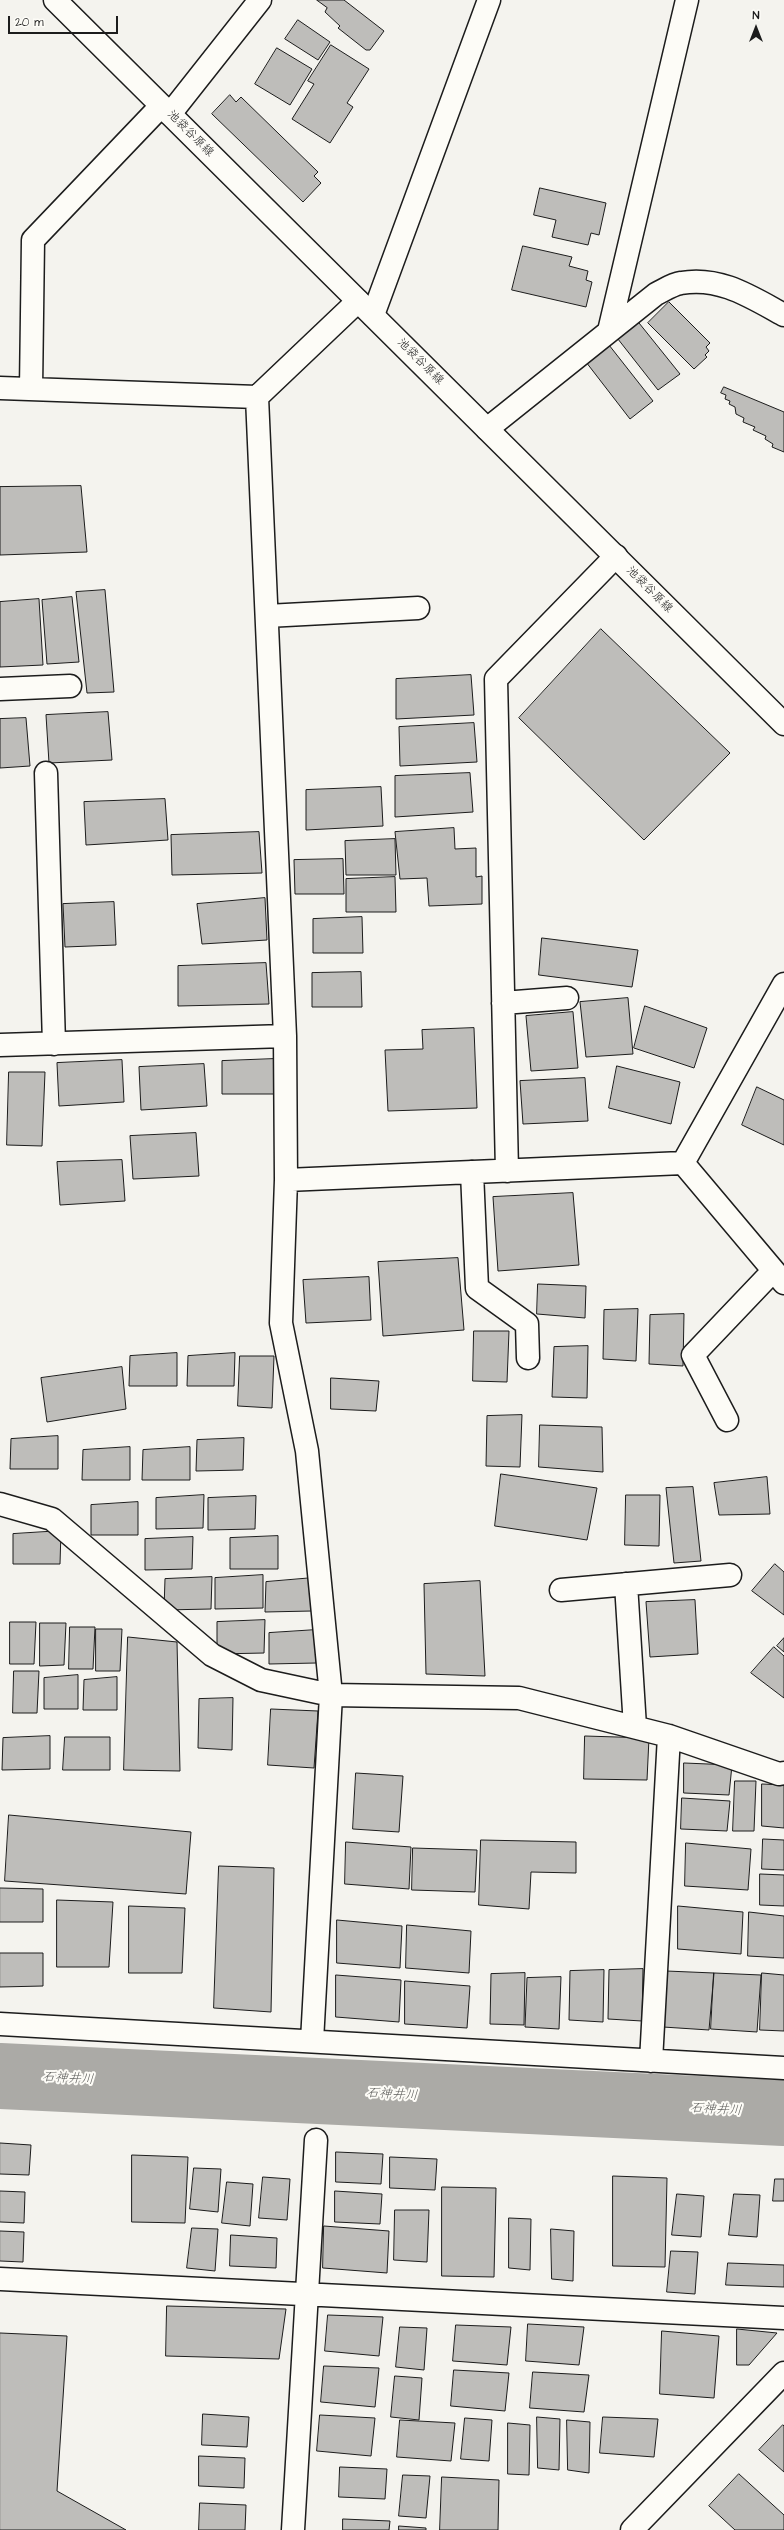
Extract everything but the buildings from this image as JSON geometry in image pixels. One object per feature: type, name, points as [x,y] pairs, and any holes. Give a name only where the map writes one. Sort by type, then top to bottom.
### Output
[{"type":"street","name":"池袋谷原線","points":[[54,0],[784,724]]},
{"type":"street","points":[[31,388],[33,240],[165,110],[260,0]]},
{"type":"street","points":[[0,388],[257,397],[366,308],[488,0]]},
{"type":"street","points":[[609,331],[687,0]]},
{"type":"street","points":[[487,429],[656,294],[680,283],[706,281],[729,286],[784,315]]},
{"type":"street","points":[[257,397],[285,1036],[286,1180],[281,1323],[306,1451],[331,1695],[312,2041]]},
{"type":"street","points":[[507,1171],[496,678],[616,556]]},
{"type":"street","points":[[267,616],[418,608]]},
{"type":"street","points":[[0,689],[70,686]]},
{"type":"street","points":[[46,773],[54,1044]]},
{"type":"street","points":[[683,1163],[784,984]]},
{"type":"street","points":[[503,1003],[567,998]]},
{"type":"street","points":[[0,1045],[285,1036]]},
{"type":"street","points":[[286,1180],[683,1163]]},
{"type":"street","points":[[683,1163],[779,1277],[693,1355],[727,1420]]},
{"type":"street","points":[[472,1172],[477,1288],[526,1324],[528,1358]]},
{"type":"street","points":[[0,1504],[52,1519],[212,1655],[261,1680],[331,1695],[519,1698],[669,1736],[779,1774],[784,1773]]},
{"type":"street","points":[[561,1590],[730,1575]]},
{"type":"street","points":[[626,1584],[636,1727]]},
{"type":"street","points":[[651,2061],[669,1736]]},
{"type":"street","points":[[0,2024],[784,2068]]},
{"type":"street","points":[[293,2530],[316,2140]]},
{"type":"street","points":[[0,2278],[306,2295],[784,2318]]},
{"type":"street","points":[[632,2530],[784,2373]]},
{"type":"waterway","name":"石神井川","points":[[0,2076],[784,2113]]}]
